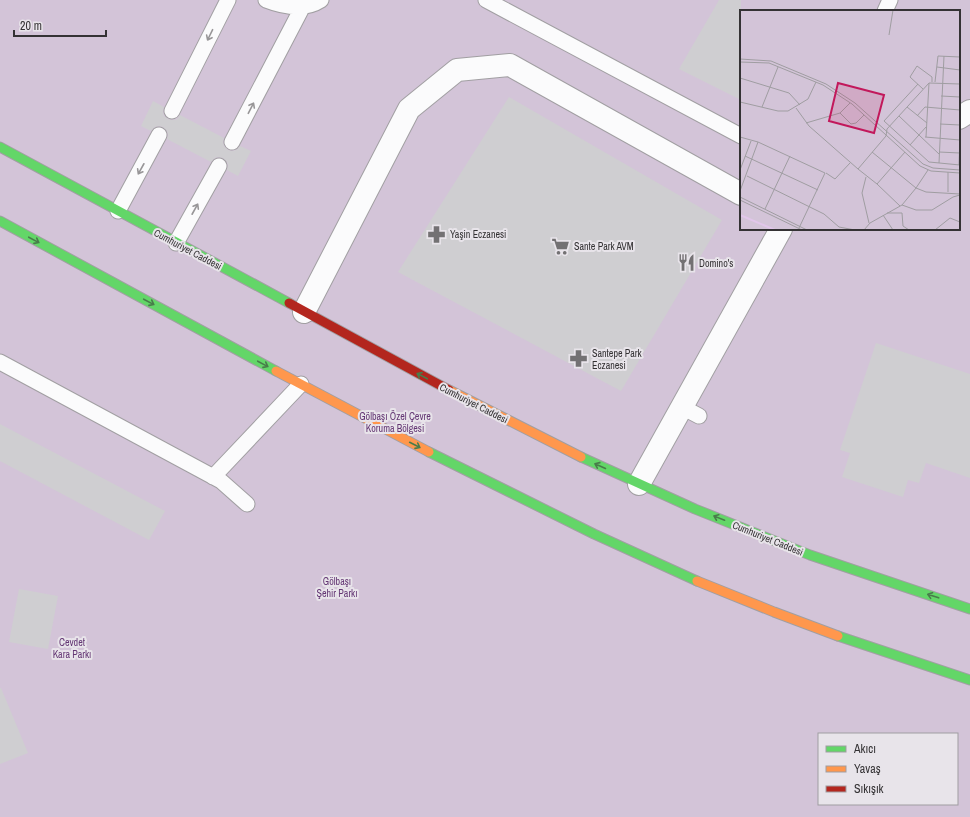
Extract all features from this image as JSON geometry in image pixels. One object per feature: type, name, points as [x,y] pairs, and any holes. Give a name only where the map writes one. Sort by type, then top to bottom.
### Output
[{"type":"main road","name":"Cumhuriyet Caddesi","points":[[0,147],[452,392],[584,459],[695,509],[810,555],[970,609]]},
{"type":"main road","points":[[0,221],[409,442],[534,505],[642,556],[746,601],[867,646],[970,680]]},
{"type":"street","points":[[304,312],[409,109],[457,70],[510,65],[740,193]]},
{"type":"street","points":[[960,117],[970,111]]},
{"type":"street","points":[[639,484],[691,412],[781,230]]},
{"type":"lane","points":[[172,111],[228,0]]},
{"type":"lane","points":[[266,0],[278,5],[290,7],[303,6],[321,0]]},
{"type":"lane","points":[[486,0],[740,135]]},
{"type":"lane","points":[[885,10],[890,0]]},
{"type":"lane","points":[[232,142],[303,6]]},
{"type":"lane","points":[[118,211],[159,135]]},
{"type":"lane","points":[[176,243],[219,166]]},
{"type":"lane","points":[[0,362],[221,481],[248,504]]},
{"type":"lane","points":[[213,477],[301,384]]},
{"type":"green space","name":"Gölbaşı Özel Çevre Koruma Bölgesi","points":[[0,0],[970,0],[970,817],[0,817]]},
{"type":"building","points":[[719,0],[741,0],[740,100],[679,69]]},
{"type":"building","name":"Sante Park AVM","points":[[509,97],[722,220],[621,391],[398,272]]},
{"type":"building","points":[[153,101],[164,107],[164,116],[168,119],[177,119],[180,115],[224,138],[224,146],[228,150],[236,150],[240,146],[251,151],[238,176],[227,170],[227,162],[223,158],[215,158],[211,162],[167,139],[167,131],[163,127],[155,127],[151,131],[141,126]]},
{"type":"building","points":[[876,343],[970,374],[970,478],[926,463],[919,483],[908,480],[903,497],[842,477],[850,453],[840,450]]},
{"type":"building","points":[[0,424],[165,511],[149,540],[0,461]]},
{"type":"building","points":[[19,589],[58,596],[48,649],[9,642]]},
{"type":"building","points":[[0,688],[28,753],[0,764]]},
{"type":"traffic: fast","points":[[0,147],[289,303]]},
{"type":"traffic: fast","points":[[0,221],[276,371]]},
{"type":"traffic: fast","points":[[429,452],[594,534],[697,581]]},
{"type":"traffic: fast","points":[[581,457],[695,509],[810,555],[970,609]]},
{"type":"traffic: fast","points":[[838,636],[970,680]]},
{"type":"traffic: slow","points":[[276,371],[429,452]]},
{"type":"traffic: slow","points":[[449,390],[581,457]]},
{"type":"traffic: slow","points":[[697,581],[838,636]]},
{"type":"traffic: jam","points":[[289,303],[449,390]]},
{"type":"place","name":"Yaşin Eczanesi","points":[[437,234]]},
{"type":"place","name":"Sante Park AVM","points":[[561,246]]},
{"type":"place","name":"Domino's","points":[[686,263]]},
{"type":"place","name":"Santepe Park Eczanesi","points":[[579,359]]},
{"type":"park label","name":"Gölbaşı Şehir Parkı","points":[[337,586]]},
{"type":"park label","name":"Cevdet Kara Parkı","points":[[72,648]]}]
